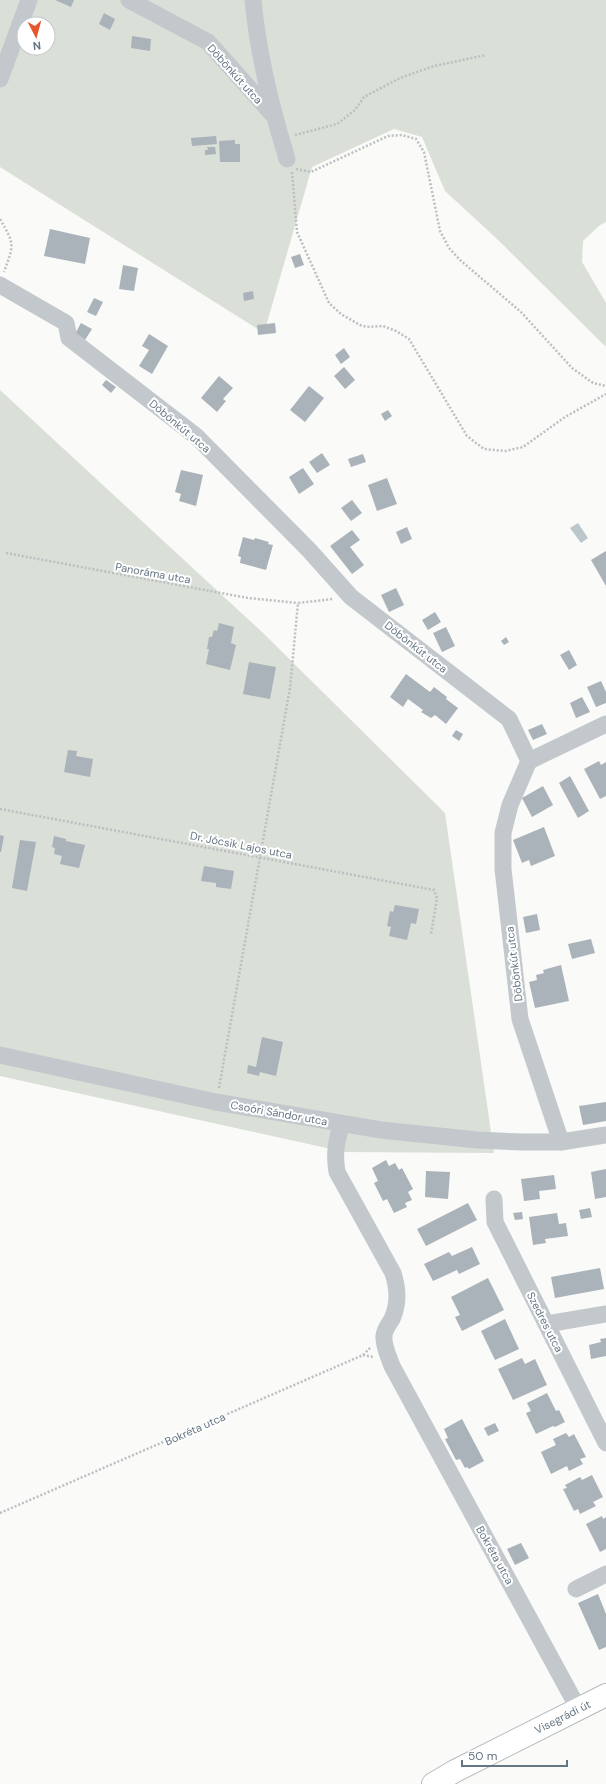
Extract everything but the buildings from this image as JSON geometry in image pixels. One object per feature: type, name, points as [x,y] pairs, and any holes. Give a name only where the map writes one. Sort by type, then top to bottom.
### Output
[{"type":"main road","name":"Visegrádi út","points":[[433,1784],[458,1778],[578,1708],[606,1695]]},
{"type":"street","points":[[0,79],[30,0]]},
{"type":"street","name":"Döbönkút utca","points":[[129,0],[208,42],[275,118]]},
{"type":"street","points":[[253,0],[257,39],[275,118],[290,163]]},
{"type":"street","name":"Döbönkút utca","points":[[1,281],[66,323],[69,338],[196,436],[309,550],[351,597],[509,719],[529,761],[510,805],[503,833],[503,869],[520,1019],[561,1142]]},
{"type":"street","points":[[529,761],[606,724]]},
{"type":"street","name":"Csoóri Sándor utca","points":[[0,1055],[216,1102],[381,1130],[478,1140],[521,1142],[561,1142],[606,1135]]},
{"type":"street","points":[[342,1124],[335,1144],[334,1158],[337,1172],[393,1273],[397,1285],[398,1295],[396,1307],[384,1335]]},
{"type":"street","name":"Szedres utca","points":[[494,1199],[495,1222],[606,1443]]},
{"type":"street","points":[[547,1324],[606,1314]]},
{"type":"street","name":"Bokréta utca","points":[[384,1335],[386,1350],[392,1366],[578,1708]]},
{"type":"street","points":[[576,1589],[606,1574]]},
{"type":"path","points":[[281,138],[337,124],[355,110],[364,97],[400,78],[434,66],[486,55]]},
{"type":"path","points":[[290,163],[302,172],[310,172],[388,136],[402,135],[416,139],[424,152],[440,231],[449,248],[460,260],[521,312],[572,368],[593,383],[606,386]]},
{"type":"path","points":[[290,163],[297,232],[329,303],[341,314],[360,325],[367,327],[383,326],[396,331],[409,339],[467,436],[484,449],[505,451],[523,447],[565,417],[606,394]]},
{"type":"path","points":[[0,220],[12,239],[12,250],[1,281]]},
{"type":"path","name":"Panoráma utca","points":[[6,553],[248,598],[298,603],[351,597]]},
{"type":"path","points":[[216,1102],[290,688],[298,603]]},
{"type":"path","name":"Dr. Jócsik Lajos utca","points":[[0,809],[434,890],[437,898],[431,934]]},
{"type":"path","name":"Bokréta utca","points":[[0,1513],[363,1355],[384,1335]]},
{"type":"shaded area","points":[[0,0],[606,0],[606,222],[600,225],[583,241],[582,262],[606,303],[605,346],[495,237],[445,191],[422,137],[394,129],[312,167],[264,333],[0,167]]},
{"type":"shaded area","points":[[0,390],[262,632],[445,813],[494,1153],[345,1152],[0,1076]]},
{"type":"shaded area","points":[[578,523],[588,538],[581,543],[570,528]]}]
